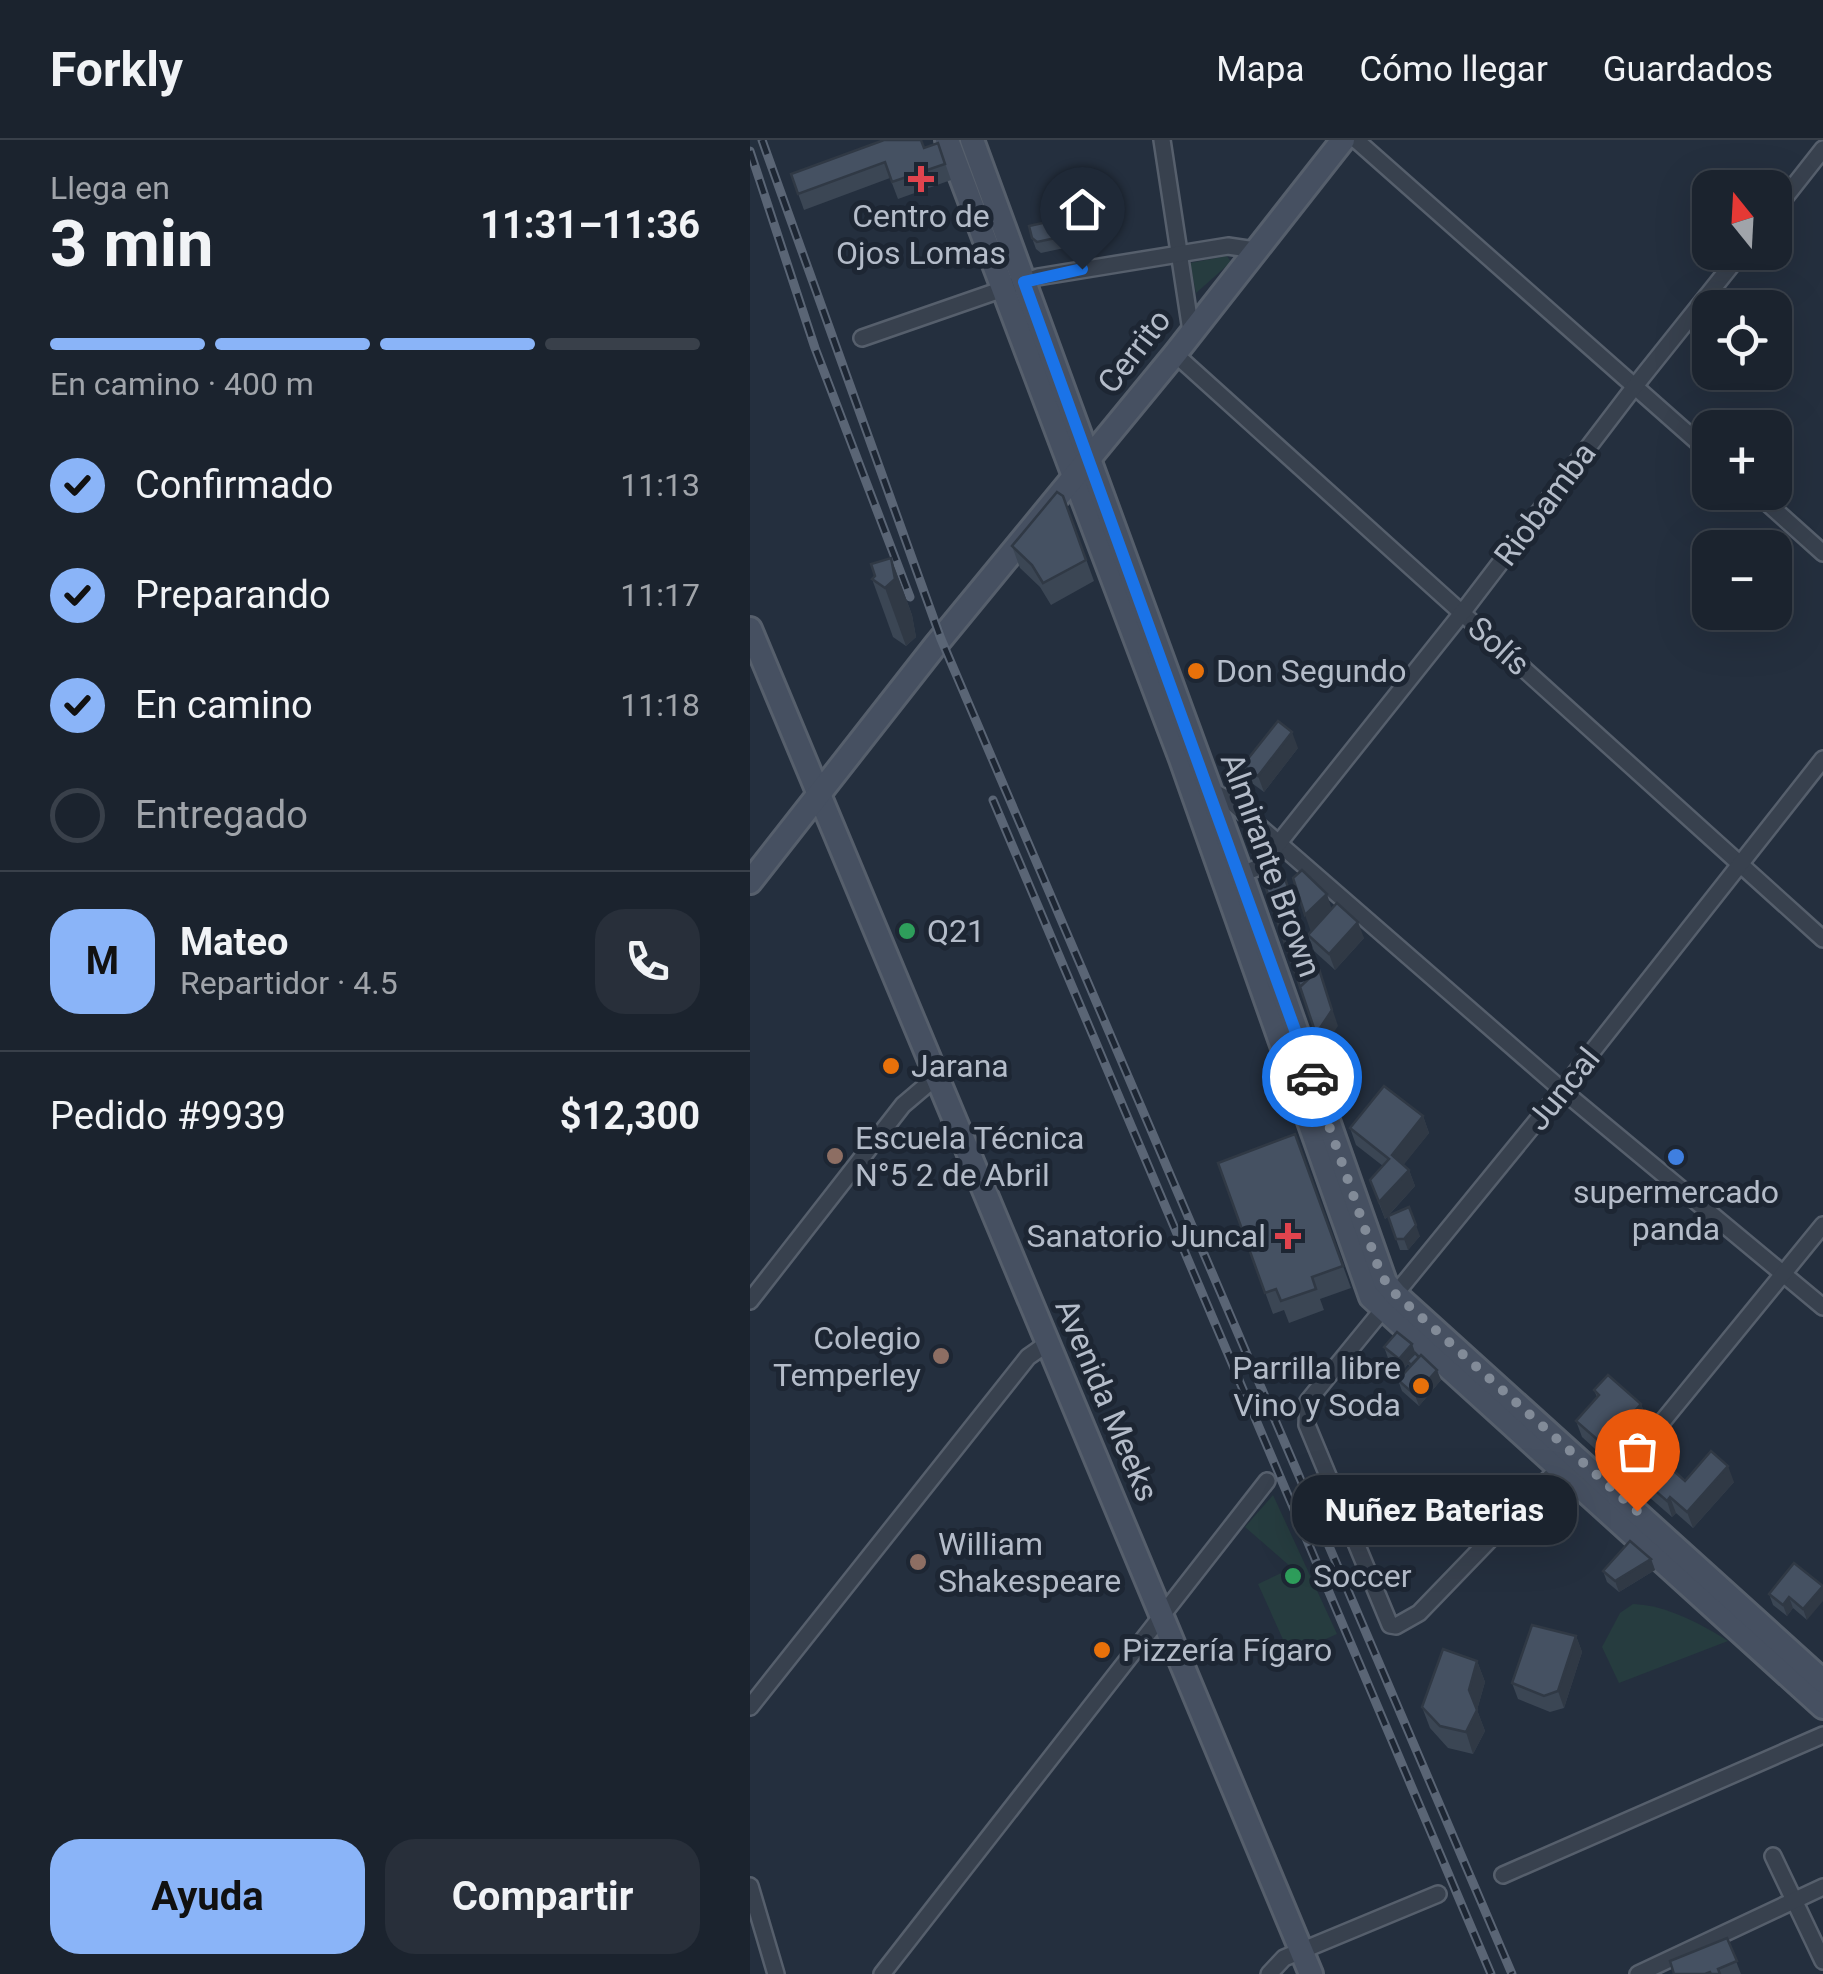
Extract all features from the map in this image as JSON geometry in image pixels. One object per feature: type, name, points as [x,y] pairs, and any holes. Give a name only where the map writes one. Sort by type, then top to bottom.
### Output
[{"type":"main road","name":"Almirante Brown","points":[[947,140],[1002,291],[1082,469],[1210,790],[1232,876]]},
{"type":"main road","name":"Almirante Brown","points":[[972,140],[1024,282],[1082,469],[1390,1303],[1558,1469],[1603,1495],[1823,1680]]},
{"type":"main road","name":"Cerrito","points":[[750,882],[1343,140]]},
{"type":"main road","name":"Avenida Meeks","points":[[750,628],[1310,1974]]},
{"type":"main road","name":"Almirante Brown","points":[[1390,1303],[1603,1495],[1823,1707]]},
{"type":"street","points":[[1162,140],[1192,331]]},
{"type":"street","points":[[1356,140],[1692,437]]},
{"type":"street","points":[[1792,189],[1822,152],[1805,140]]},
{"type":"street","points":[[862,338],[1049,274],[1228,246],[1254,250]]},
{"type":"street","name":"Riobamba","points":[[1232,876],[1256,868],[1278,842],[1462,613],[1728,270]]},
{"type":"street","name":"Solís","points":[[1175,354],[1823,940]]},
{"type":"street","points":[[1774,510],[1823,554]]},
{"type":"street","name":"Juncal","points":[[1558,1469],[1419,1612],[1396,1626],[1390,1625],[1305,1416],[1308,1400],[1562,1090],[1823,759]]},
{"type":"street","points":[[1210,790],[1229,800],[1562,1090],[1823,1306]]},
{"type":"street","points":[[750,1301],[903,1106],[936,1077]]},
{"type":"street","points":[[1603,1495],[1823,1224]]},
{"type":"street","points":[[750,1707],[1028,1358],[1048,1344]]},
{"type":"street","points":[[882,1974],[1267,1481]]},
{"type":"street","points":[[1503,1875],[1823,1735]]},
{"type":"street","points":[[1773,1856],[1823,1961]]},
{"type":"street","points":[[750,1886],[776,1974]]},
{"type":"street","points":[[1638,1974],[1823,1887]]},
{"type":"street","points":[[1269,1974],[1284,1958],[1300,1950],[1438,1894]]},
{"type":"green space","points":[[1227,256],[1231,262],[1196,293],[1190,263]]},
{"type":"green space","name":"Soccer","points":[[1273,1495],[1337,1634],[1290,1655],[1258,1584],[1292,1568],[1245,1527]]},
{"type":"green space","points":[[1633,1604],[1670,1612],[1728,1641],[1619,1683],[1602,1647],[1620,1613]]},
{"type":"building","points":[[884,140],[921,140],[924,148],[938,143],[945,164],[892,182],[885,162],[798,194],[791,174]]},
{"type":"building","points":[[1061,219],[1065,236],[1037,242],[1032,238],[1029,226]]},
{"type":"building","points":[[1057,492],[1063,496],[1086,560],[1043,583],[1032,565],[1012,546]]},
{"type":"building","points":[[891,558],[895,579],[885,588],[872,579],[875,576],[871,564]]},
{"type":"building","points":[[1278,721],[1292,732],[1258,776],[1243,765]]},
{"type":"building","points":[[1282,870],[1317,971],[1300,987],[1262,877]]},
{"type":"building","points":[[1302,870],[1327,894],[1305,915],[1293,878]]},
{"type":"building","points":[[1337,903],[1358,922],[1329,954],[1308,935]]},
{"type":"building","points":[[1319,969],[1332,1010],[1316,1034],[1300,987]]},
{"type":"building","points":[[1384,1086],[1423,1116],[1392,1155],[1409,1170],[1379,1202],[1370,1180],[1389,1159],[1350,1128]]},
{"type":"building","name":"Sanatorio Juncal","points":[[1295,1134],[1343,1266],[1312,1277],[1316,1289],[1281,1301],[1276,1289],[1265,1293],[1218,1163]]},
{"type":"building","points":[[1409,1207],[1416,1225],[1404,1239],[1396,1239],[1388,1216]]},
{"type":"building","points":[[1397,1332],[1412,1344],[1399,1359],[1384,1347]]},
{"type":"building","points":[[1415,1353],[1419,1357],[1411,1365],[1407,1361]]},
{"type":"building","points":[[1421,1355],[1437,1370],[1415,1395],[1398,1380]]},
{"type":"building","points":[[1608,1375],[1641,1404],[1623,1424],[1616,1417],[1609,1423],[1618,1431],[1610,1441],[1599,1441],[1576,1421],[1599,1395],[1594,1390]]},
{"type":"building","points":[[1647,1447],[1685,1481],[1711,1451],[1728,1466],[1687,1512],[1670,1497],[1667,1501],[1635,1473],[1633,1463]]},
{"type":"building","points":[[1630,1541],[1651,1559],[1615,1581],[1603,1571]]},
{"type":"building","points":[[1794,1563],[1823,1586],[1803,1609],[1789,1597],[1783,1605],[1769,1594]]},
{"type":"building","points":[[1532,1625],[1576,1636],[1558,1691],[1544,1696],[1512,1683]]},
{"type":"building","points":[[1443,1649],[1477,1661],[1469,1690],[1477,1710],[1466,1732],[1440,1726],[1422,1707]]},
{"type":"building","points":[[1727,1938],[1737,1961],[1718,1969],[1720,1974],[1674,1974],[1670,1961]]},
{"type":"railway","points":[[762,140],[941,639],[1512,1974]]},
{"type":"railway","points":[[750,151],[815,348],[910,597]]},
{"type":"railway","points":[[993,800],[1491,1974]]},
{"type":"way so far","points":[[1312,1077],[1380,1272],[1390,1289],[1637,1511]]},
{"type":"place","name":"Centro de Ojos Lomas","points":[[921,179]]},
{"type":"place","name":"Don Segundo","points":[[1196,671]]},
{"type":"place","name":"Q21","points":[[907,931]]},
{"type":"place","name":"Jarana","points":[[891,1066]]},
{"type":"place","name":"Escuela Técnica N°5 2 de Abril","points":[[835,1156]]},
{"type":"place","name":"supermercado panda","points":[[1676,1157]]},
{"type":"place","name":"Sanatorio Juncal","points":[[1288,1236]]},
{"type":"place","name":"Colegio Temperley","points":[[941,1356]]},
{"type":"place","name":"Parrilla libre Vino y Soda","points":[[1421,1386]]},
{"type":"place","name":"Nuñez Baterias","points":[[1637,1511]]},
{"type":"place","name":"William Shakespeare","points":[[918,1562]]},
{"type":"place","name":"Soccer","points":[[1293,1576]]},
{"type":"place","name":"Pizzería Fígaro","points":[[1102,1650]]},
{"type":"route","points":[[1082,269],[1024,282],[1312,1077]]}]
